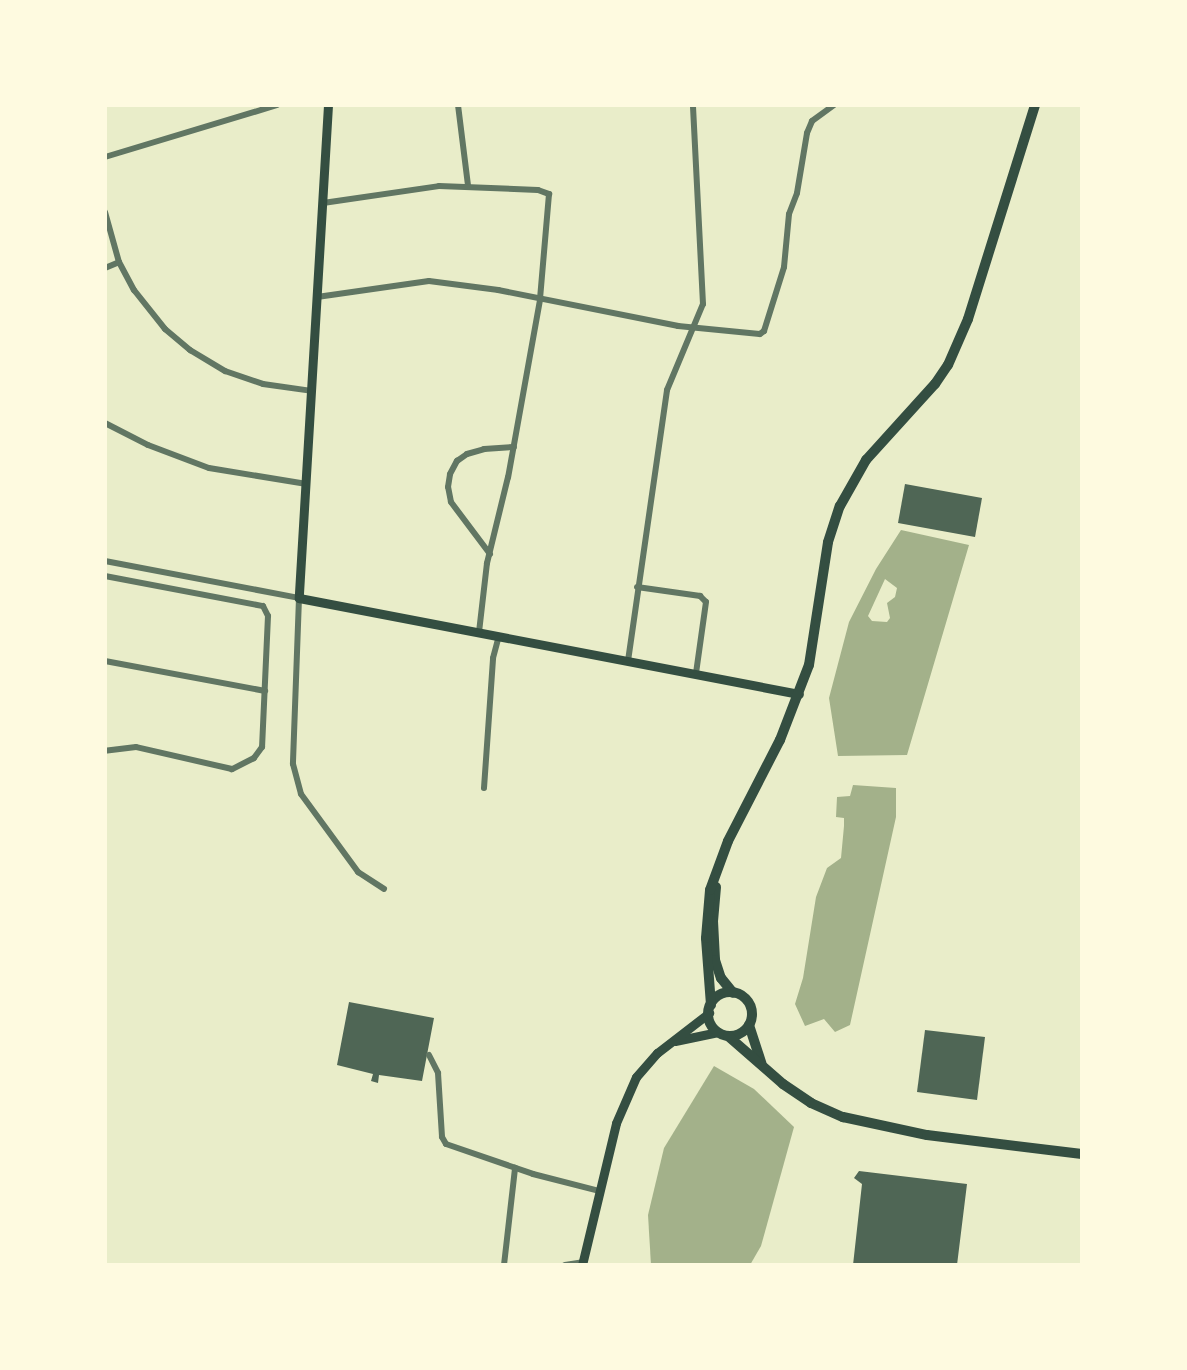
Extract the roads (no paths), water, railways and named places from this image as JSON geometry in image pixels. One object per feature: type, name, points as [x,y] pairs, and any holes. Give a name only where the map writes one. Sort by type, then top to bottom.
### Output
[{"type":"main road","points":[[328,105],[299,598],[799,694]]},
{"type":"main road","points":[[1035,105],[968,319],[948,365],[935,384],[866,460],[840,506],[828,542],[812,653],[780,740],[733,830],[708,900],[706,938],[712,1026],[811,1103],[865,1124],[927,1135],[1082,1154]]},
{"type":"main road","points":[[718,872],[713,921],[715,960],[721,978],[733,993],[750,1005],[749,1025],[763,1066]]},
{"type":"main road","points":[[582,1264],[616,1123],[625,1100],[644,1066],[710,1009],[720,995],[733,993]]},
{"type":"main road","points":[[668,1045],[689,1036],[740,1034],[749,1025]]},
{"type":"street","points":[[105,157],[278,105]]},
{"type":"street","points":[[458,105],[468,185]]},
{"type":"street","points":[[628,661],[667,390],[695,327],[702,304],[693,105]]},
{"type":"street","points":[[317,297],[429,281],[498,290],[540,300],[755,335],[764,331],[787,253],[789,214],[797,193],[807,133],[812,121],[834,105]]},
{"type":"street","points":[[323,204],[410,189],[468,185],[544,191],[551,199],[540,300],[514,447],[489,554],[479,632]]},
{"type":"street","points":[[105,212],[119,262],[145,306],[165,329],[190,350],[225,371],[263,384],[312,391]]},
{"type":"street","points":[[105,268],[119,262]]},
{"type":"street","points":[[105,423],[148,445],[209,468],[307,484]]},
{"type":"street","points":[[489,554],[451,502],[447,487],[450,474],[457,461],[467,454],[484,449],[514,447]]},
{"type":"street","points":[[105,561],[299,598],[293,764],[301,794],[358,872],[384,889]]},
{"type":"street","points":[[105,576],[266,607],[265,691],[262,747],[259,753],[237,768],[222,768],[136,747],[105,751]]},
{"type":"street","points":[[637,587],[699,596],[706,602],[696,673]]},
{"type":"street","points":[[484,788],[493,658],[499,636]]},
{"type":"street","points":[[105,661],[265,691]]},
{"type":"street","points":[[429,1055],[438,1073],[442,1137],[446,1144],[515,1168],[599,1191]]},
{"type":"street","points":[[504,1265],[515,1168]]},
{"type":"street","points":[[565,1265],[582,1264]]}]
